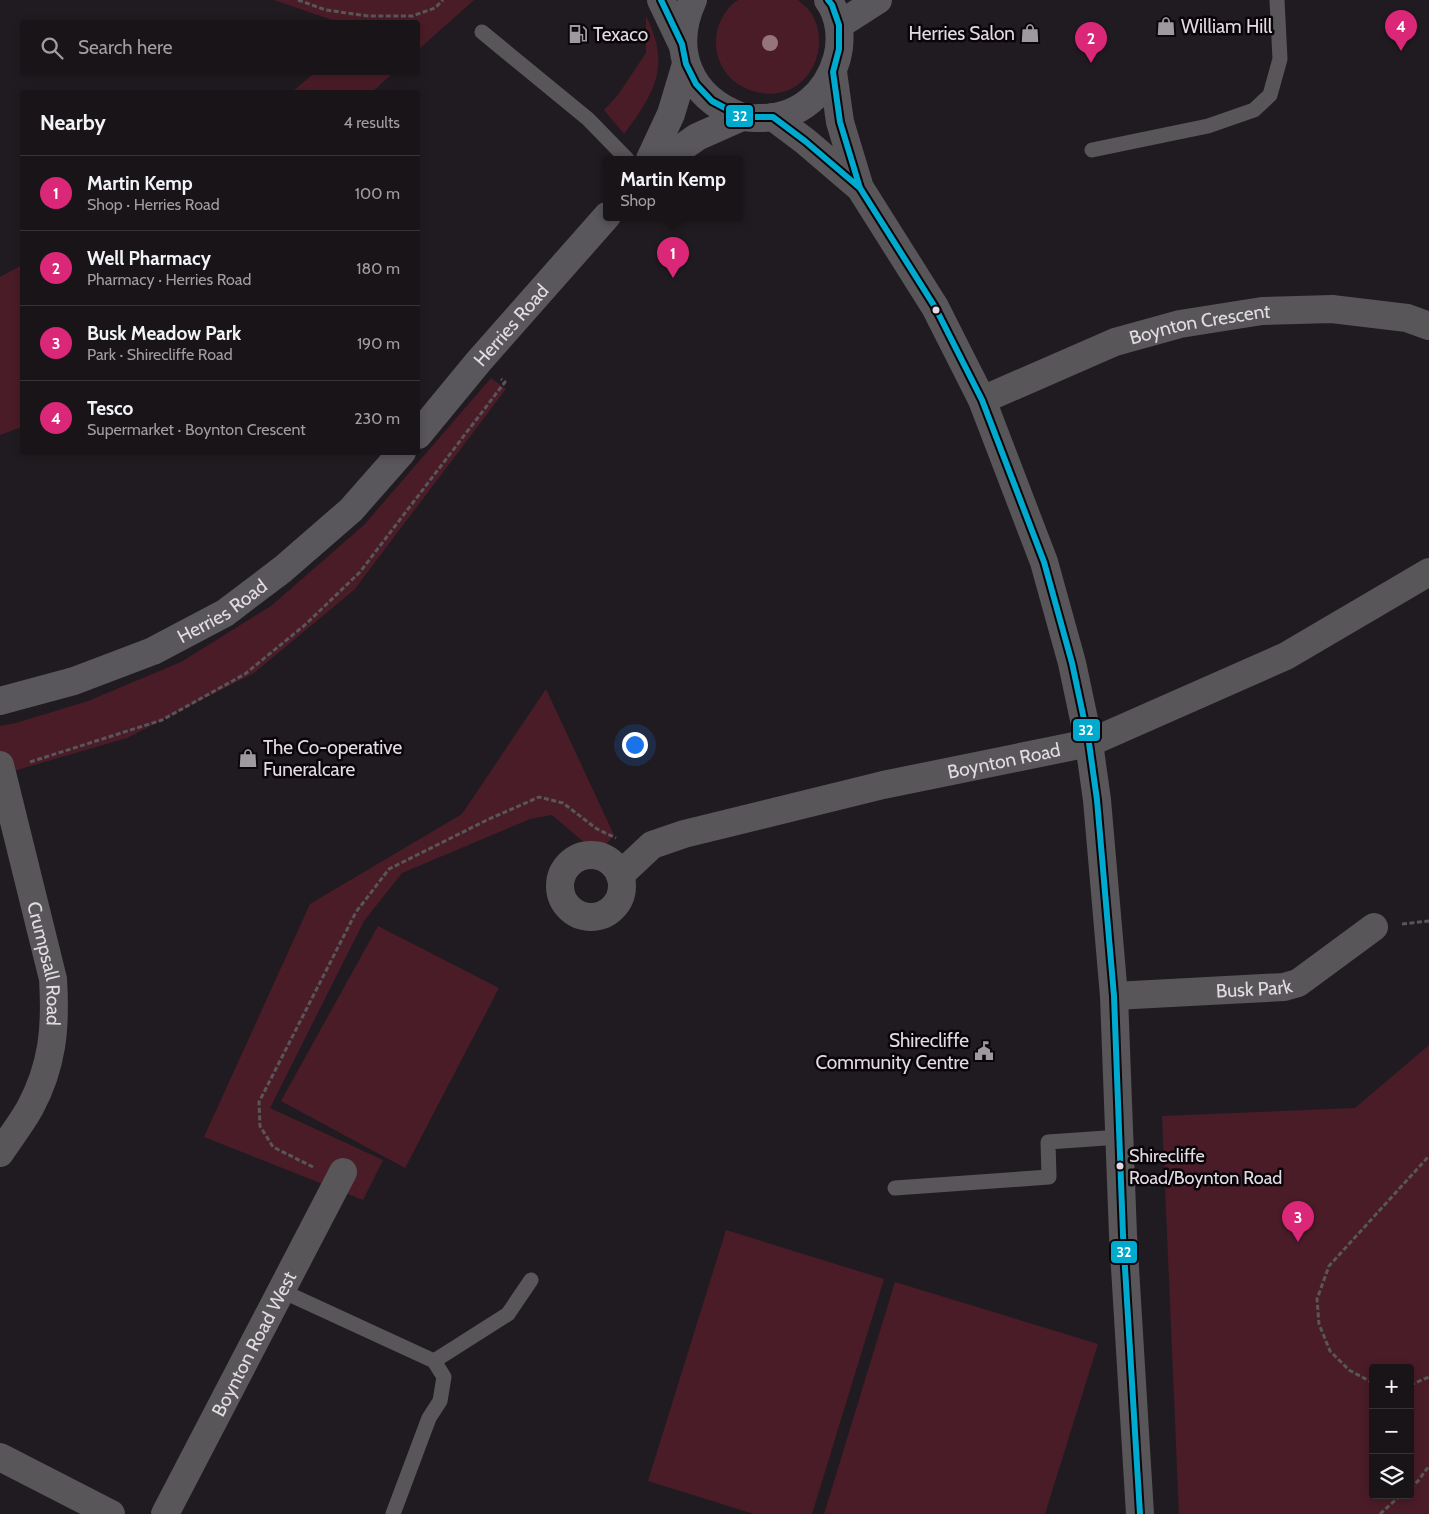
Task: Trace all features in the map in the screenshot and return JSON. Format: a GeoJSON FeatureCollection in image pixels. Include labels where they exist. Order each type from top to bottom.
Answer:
{"type":"FeatureCollection","features":[{"type":"Feature","properties":{"kind":"main road"},"geometry":{"type":"LineString","coordinates":[[651,156],[671,114],[684,54],[684,22],[693,0]]}},
{"type":"Feature","properties":{"kind":"main road"},"geometry":{"type":"LineString","coordinates":[[670,156],[697,137],[742,117],[772,117],[798,109],[818,94],[833,72],[839,49],[839,26],[832,5],[828,0]]}},
{"type":"Feature","properties":{"kind":"main road"},"geometry":{"type":"LineString","coordinates":[[839,26],[878,0]]}},
{"type":"Feature","properties":{"kind":"main road"},"geometry":{"type":"LineString","coordinates":[[684,54],[696,84],[712,101],[742,117]]}},
{"type":"Feature","properties":{"kind":"main road","name":"Herries Road"},"geometry":{"type":"LineString","coordinates":[[420,433],[479,361],[603,221]]}},
{"type":"Feature","properties":{"kind":"main road","name":"Herries Road"},"geometry":{"type":"LineString","coordinates":[[0,701],[74,681],[152,651],[225,613],[283,569],[351,510],[399,455]]}},
{"type":"Feature","properties":{"kind":"street"},"geometry":{"type":"LineString","coordinates":[[662,0],[684,54]]}},
{"type":"Feature","properties":{"kind":"street"},"geometry":{"type":"LineString","coordinates":[[833,72],[840,122],[860,188],[935,307],[982,400],[1044,562],[1072,663],[1089,742],[1097,800],[1114,996],[1123,1234],[1140,1514]]}},
{"type":"Feature","properties":{"kind":"street"},"geometry":{"type":"LineString","coordinates":[[772,117],[806,141],[860,188]]}},
{"type":"Feature","properties":{"kind":"street","name":"Boynton Crescent"},"geometry":{"type":"LineString","coordinates":[[982,400],[1115,342],[1180,324],[1262,311],[1332,309],[1407,318],[1429,326]]}},
{"type":"Feature","properties":{"kind":"street","name":"Boynton Road"},"geometry":{"type":"LineString","coordinates":[[620,875],[652,845],[684,834],[883,785],[1089,742],[1286,656],[1429,572]]}},
{"type":"Feature","properties":{"kind":"street","name":"Crumpsall Road"},"geometry":{"type":"LineString","coordinates":[[0,765],[53,979],[55,1009],[52,1046],[43,1078],[30,1109],[0,1153]]}},
{"type":"Feature","properties":{"kind":"street","name":"Busk Park"},"geometry":{"type":"LineString","coordinates":[[1114,996],[1284,987],[1298,983],[1374,927]]}},
{"type":"Feature","properties":{"kind":"street","name":"Boynton Road West"},"geometry":{"type":"LineString","coordinates":[[165,1514],[341,1177]]}},
{"type":"Feature","properties":{"kind":"street"},"geometry":{"type":"LineString","coordinates":[[0,1457],[111,1514]]}},
{"type":"Feature","properties":{"kind":"lane"},"geometry":{"type":"LineString","coordinates":[[1092,150],[1208,126],[1254,110],[1270,95],[1280,59],[1277,0]]}},
{"type":"Feature","properties":{"kind":"lane"},"geometry":{"type":"LineString","coordinates":[[482,32],[588,119],[623,156]]}},
{"type":"Feature","properties":{"kind":"lane"},"geometry":{"type":"LineString","coordinates":[[895,1188],[1049,1177],[1048,1142],[1120,1137]]}},
{"type":"Feature","properties":{"kind":"lane"},"geometry":{"type":"LineString","coordinates":[[434,1361],[508,1314],[531,1280]]}},
{"type":"Feature","properties":{"kind":"lane"},"geometry":{"type":"LineString","coordinates":[[282,1291],[434,1361],[444,1377],[440,1401],[429,1418],[392,1514]]}},
{"type":"Feature","properties":{"kind":"path"},"geometry":{"type":"LineString","coordinates":[[298,0],[326,10],[360,15],[412,16],[435,8],[443,0]]}},
{"type":"Feature","properties":{"kind":"path"},"geometry":{"type":"LineString","coordinates":[[341,1177],[273,1147],[260,1126],[259,1102],[356,912],[389,869],[487,820],[539,797],[563,803],[597,828],[625,843],[638,842],[648,849]]}},
{"type":"Feature","properties":{"kind":"path"},"geometry":{"type":"LineString","coordinates":[[1369,1380],[1348,1370],[1330,1351],[1318,1324],[1317,1299],[1329,1266],[1429,1156]]}},
{"type":"Feature","properties":{"kind":"path"},"geometry":{"type":"LineString","coordinates":[[1414,1383],[1429,1377]]}},
{"type":"Feature","properties":{"kind":"path"},"geometry":{"type":"LineString","coordinates":[[1414,1484],[1429,1466]]}},
{"type":"Feature","properties":{"kind":"path"},"geometry":{"type":"LineString","coordinates":[[1380,1514],[1397,1499]]}},
{"type":"Feature","properties":{"kind":"shaded area"},"geometry":{"type":"Polygon","coordinates":[[[274,0],[474,0],[420,48],[420,20],[332,20],[274,0]]]}},
{"type":"Feature","properties":{"kind":"shaded area"},"geometry":{"type":"Polygon","coordinates":[[[738,0],[798,0],[809,10],[815,19],[818,29],[818,51],[811,71],[796,86],[779,93],[760,93],[742,86],[727,74],[717,51],[717,30],[725,13],[738,0]]]}},
{"type":"Feature","properties":{"kind":"shaded area"},"geometry":{"type":"Polygon","coordinates":[[[646,16],[654,33],[657,49],[658,64],[656,78],[644,105],[624,134],[604,110],[618,95],[646,53],[646,16]]]}},
{"type":"Feature","properties":{"kind":"shaded area"},"geometry":{"type":"Polygon","coordinates":[[[312,75],[391,75],[374,90],[294,90],[312,75]]]}},
{"type":"Feature","properties":{"kind":"shaded area"},"geometry":{"type":"Polygon","coordinates":[[[20,266],[20,428],[0,435],[0,277],[20,266]]]}},
{"type":"Feature","properties":{"kind":"shaded area"},"geometry":{"type":"Polygon","coordinates":[[[491,378],[506,389],[354,590],[254,673],[127,738],[0,775],[0,726],[88,701],[181,662],[271,606],[364,525],[491,378]]]}},
{"type":"Feature","properties":{"kind":"shaded area"},"geometry":{"type":"Polygon","coordinates":[[[546,689],[614,835],[598,854],[552,815],[530,819],[402,873],[364,921],[270,1108],[383,1160],[363,1200],[204,1137],[310,904],[462,814],[546,689]]]}},
{"type":"Feature","properties":{"kind":"shaded area"},"geometry":{"type":"Polygon","coordinates":[[[378,926],[499,988],[405,1168],[281,1101],[378,926]]]}},
{"type":"Feature","properties":{"kind":"shaded area"},"geometry":{"type":"Polygon","coordinates":[[[1429,1045],[1429,1514],[1179,1514],[1162,1116],[1355,1108],[1429,1045]]]}},
{"type":"Feature","properties":{"kind":"shaded area"},"geometry":{"type":"Polygon","coordinates":[[[726,1230],[884,1279],[812,1514],[754,1514],[648,1481],[726,1230]]]}},
{"type":"Feature","properties":{"kind":"shaded area"},"geometry":{"type":"Polygon","coordinates":[[[895,1282],[1098,1344],[1045,1514],[824,1514],[895,1282]]]}},
{"type":"Feature","properties":{"kind":"transit line","name":"32"},"geometry":{"type":"LineString","coordinates":[[661,0],[682,44],[686,64],[696,84],[712,101],[742,117],[773,117],[805,141],[860,188]]}},
{"type":"Feature","properties":{"kind":"transit line","name":"32"},"geometry":{"type":"LineString","coordinates":[[828,0],[832,5],[839,25],[839,49],[833,72],[840,122],[860,188],[935,307],[982,400],[1044,562],[1072,663],[1089,743],[1097,800],[1114,996],[1123,1235],[1140,1514]]}},
{"type":"Feature","properties":{"kind":"place","name":"William Hill"},"geometry":{"type":"Point","coordinates":[1166,26]}},
{"type":"Feature","properties":{"kind":"place","name":"Herries Salon"},"geometry":{"type":"Point","coordinates":[1030,33]}},
{"type":"Feature","properties":{"kind":"place","name":"Texaco"},"geometry":{"type":"Point","coordinates":[578,34]}},
{"type":"Feature","properties":{"kind":"place","name":"Tesco"},"geometry":{"type":"Point","coordinates":[1401,51]}},
{"type":"Feature","properties":{"kind":"place","name":"Well Pharmacy"},"geometry":{"type":"Point","coordinates":[1091,63]}},
{"type":"Feature","properties":{"kind":"place","name":"Martin Kemp"},"geometry":{"type":"Point","coordinates":[673,278]}},
{"type":"Feature","properties":{"kind":"place","name":"The Co-operative Funeralcare"},"geometry":{"type":"Point","coordinates":[248,758]}},
{"type":"Feature","properties":{"kind":"place","name":"Shirecliffe Community Centre"},"geometry":{"type":"Point","coordinates":[984,1051]}},
{"type":"Feature","properties":{"kind":"place","name":"Shirecliffe Road/Boynton Road"},"geometry":{"type":"Point","coordinates":[1120,1166]}},
{"type":"Feature","properties":{"kind":"place","name":"Busk Meadow Park"},"geometry":{"type":"Point","coordinates":[1298,1242]}}]}
